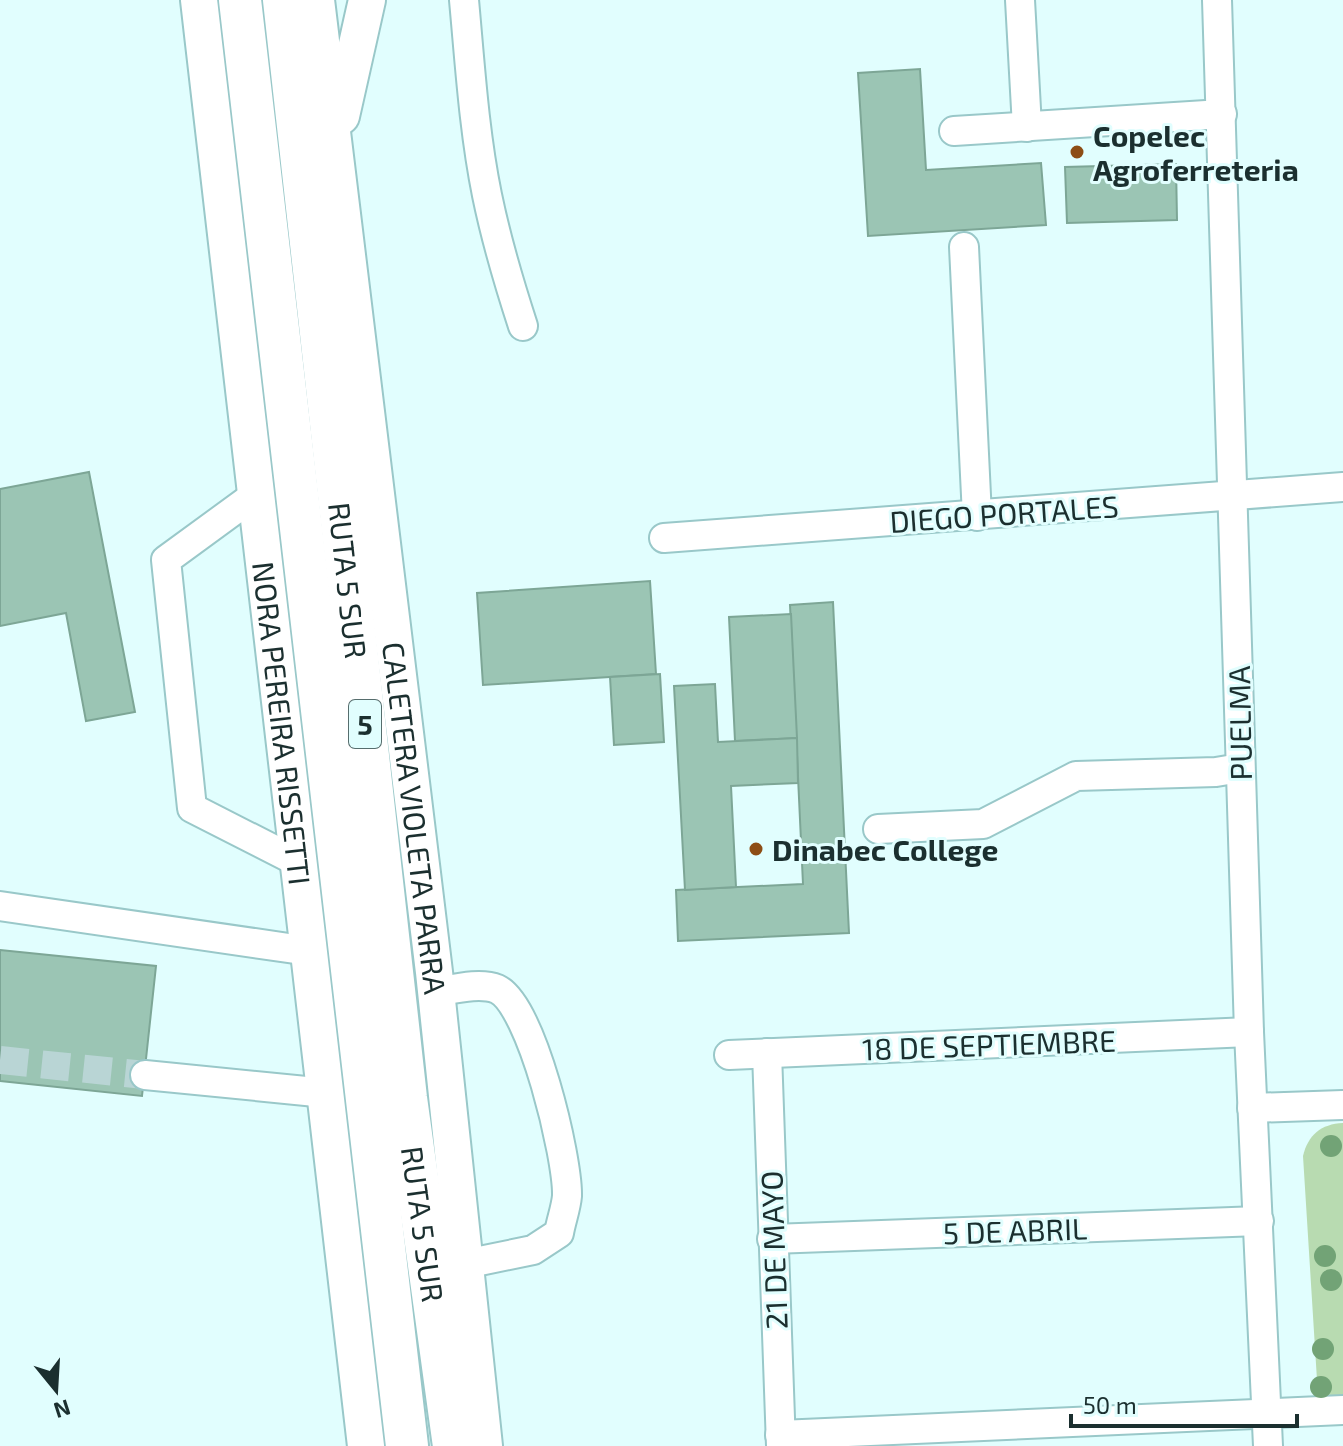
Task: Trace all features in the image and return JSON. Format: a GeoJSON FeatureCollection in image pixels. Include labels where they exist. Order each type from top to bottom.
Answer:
{"type":"FeatureCollection","features":[{"type":"Feature","properties":{"kind":"highway","name":"RUTA 5 SUR"},"geometry":{"type":"LineString","coordinates":[[240,0],[407,1446]]}},
{"type":"Feature","properties":{"kind":"highway","name":"RUTA 5 SUR"},"geometry":{"type":"LineString","coordinates":[[284,0],[406,1098],[454,1446]]}},
{"type":"Feature","properties":{"kind":"main road","name":"NORA PEREIRA RISSETTI"},"geometry":{"type":"LineString","coordinates":[[199,0],[366,1446]]}},
{"type":"Feature","properties":{"kind":"main road","name":"CALETERA VIOLETA PARRA"},"geometry":{"type":"LineString","coordinates":[[316,0],[436,992],[484,1446]]}},
{"type":"Feature","properties":{"kind":"main road"},"geometry":{"type":"LineString","coordinates":[[336,161],[344,96],[367,0]]}},
{"type":"Feature","properties":{"kind":"street"},"geometry":{"type":"LineString","coordinates":[[464,0],[476,126],[487,196],[523,326]]}},
{"type":"Feature","properties":{"kind":"street"},"geometry":{"type":"LineString","coordinates":[[1020,0],[1027,127]]}},
{"type":"Feature","properties":{"kind":"street","name":"PUELMA"},"geometry":{"type":"LineString","coordinates":[[1217,0],[1249,1032],[1268,1446]]}},
{"type":"Feature","properties":{"kind":"street"},"geometry":{"type":"LineString","coordinates":[[954,131],[1222,114]]}},
{"type":"Feature","properties":{"kind":"street"},"geometry":{"type":"LineString","coordinates":[[964,247],[977,516]]}},
{"type":"Feature","properties":{"kind":"street","name":"DIEGO PORTALES"},"geometry":{"type":"LineString","coordinates":[[664,538],[1343,487]]}},
{"type":"Feature","properties":{"kind":"street"},"geometry":{"type":"LineString","coordinates":[[255,495],[166,560],[192,808],[300,863]]}},
{"type":"Feature","properties":{"kind":"street"},"geometry":{"type":"LineString","coordinates":[[878,829],[983,824],[1076,776],[1216,772],[1240,768]]}},
{"type":"Feature","properties":{"kind":"street"},"geometry":{"type":"LineString","coordinates":[[0,906],[309,951]]}},
{"type":"Feature","properties":{"kind":"street"},"geometry":{"type":"LineString","coordinates":[[436,992],[471,987],[497,989],[514,1002],[534,1047],[555,1121],[567,1196],[559,1233],[533,1250],[465,1264]]}},
{"type":"Feature","properties":{"kind":"street","name":"18 DE SEPTIEMBRE"},"geometry":{"type":"LineString","coordinates":[[729,1055],[1249,1032]]}},
{"type":"Feature","properties":{"kind":"street","name":"21 DE MAYO"},"geometry":{"type":"LineString","coordinates":[[767,1053],[781,1440]]}},
{"type":"Feature","properties":{"kind":"street"},"geometry":{"type":"LineString","coordinates":[[145,1075],[326,1093]]}},
{"type":"Feature","properties":{"kind":"street"},"geometry":{"type":"LineString","coordinates":[[1252,1108],[1343,1105]]}},
{"type":"Feature","properties":{"kind":"street","name":"5 DE ABRIL"},"geometry":{"type":"LineString","coordinates":[[772,1239],[1259,1221]]}},
{"type":"Feature","properties":{"kind":"street"},"geometry":{"type":"LineString","coordinates":[[781,1440],[1267,1411],[1343,1410]]}},
{"type":"Feature","properties":{"kind":"green space"},"geometry":{"type":"Polygon","coordinates":[[[1343,1123],[1343,1395],[1318,1396],[1303,1156],[1308,1142],[1317,1132],[1343,1123]]]}},
{"type":"Feature","properties":{"kind":"building"},"geometry":{"type":"Polygon","coordinates":[[[920,69],[926,170],[1041,163],[1046,225],[868,236],[858,73],[920,69]]]}},
{"type":"Feature","properties":{"kind":"building"},"geometry":{"type":"Polygon","coordinates":[[[1176,164],[1177,220],[1067,223],[1065,167],[1176,164]]]}},
{"type":"Feature","properties":{"kind":"building"},"geometry":{"type":"Polygon","coordinates":[[[89,472],[135,712],[86,721],[66,613],[0,626],[0,489],[89,472]]]}},
{"type":"Feature","properties":{"kind":"building"},"geometry":{"type":"Polygon","coordinates":[[[650,581],[656,674],[483,685],[477,593],[650,581]]]}},
{"type":"Feature","properties":{"kind":"building"},"geometry":{"type":"Polygon","coordinates":[[[833,602],[849,933],[678,941],[676,890],[803,884],[790,605],[833,602]]]}},
{"type":"Feature","properties":{"kind":"building"},"geometry":{"type":"Polygon","coordinates":[[[791,614],[797,738],[735,741],[729,617],[791,614]]]}},
{"type":"Feature","properties":{"kind":"building"},"geometry":{"type":"Polygon","coordinates":[[[660,674],[664,742],[614,745],[610,677],[660,674]]]}},
{"type":"Feature","properties":{"kind":"building"},"geometry":{"type":"Polygon","coordinates":[[[715,684],[718,742],[797,738],[798,783],[731,786],[736,887],[685,890],[674,686],[715,684]]]}},
{"type":"Feature","properties":{"kind":"building"},"geometry":{"type":"Polygon","coordinates":[[[0,950],[156,966],[142,1096],[0,1081],[0,950]]]}},
{"type":"Feature","properties":{"kind":"tunnel"},"geometry":{"type":"LineString","coordinates":[[0,1060],[145,1075]]}},
{"type":"Feature","properties":{"kind":"place","name":"Copelec Agroferreteria"},"geometry":{"type":"Point","coordinates":[1077,152]}},
{"type":"Feature","properties":{"kind":"place","name":"Dinabec College"},"geometry":{"type":"Point","coordinates":[756,849]}}]}
